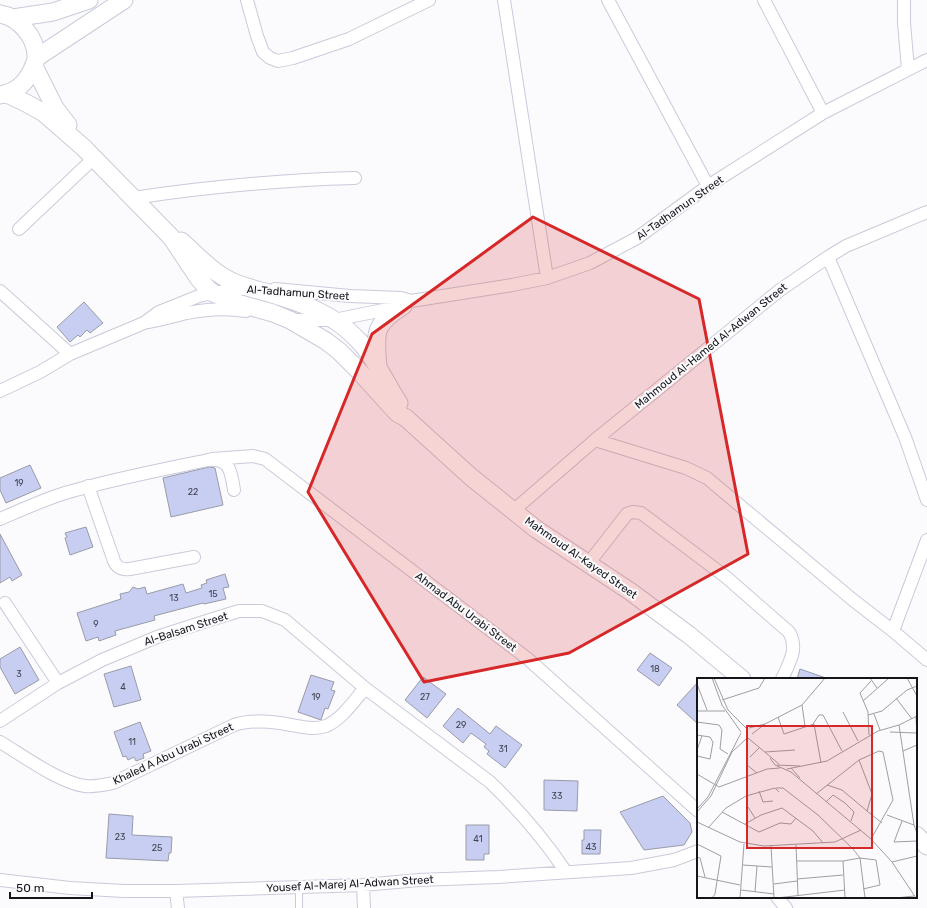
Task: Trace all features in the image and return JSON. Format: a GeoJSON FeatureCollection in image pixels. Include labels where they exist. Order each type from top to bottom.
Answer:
{"type":"FeatureCollection","features":[{"type":"Feature","properties":{"kind":"street"},"geometry":{"type":"LineString","coordinates":[[6,16],[54,12],[89,0]]}},
{"type":"Feature","properties":{"kind":"street"},"geometry":{"type":"LineString","coordinates":[[3,95],[18,89],[27,79],[35,62],[124,0]]}},
{"type":"Feature","properties":{"kind":"street"},"geometry":{"type":"LineString","coordinates":[[247,0],[263,52],[270,58],[278,61],[294,58],[349,39],[429,0]]}},
{"type":"Feature","properties":{"kind":"street"},"geometry":{"type":"LineString","coordinates":[[504,0],[547,278]]}},
{"type":"Feature","properties":{"kind":"street"},"geometry":{"type":"LineString","coordinates":[[608,0],[708,186]]}},
{"type":"Feature","properties":{"kind":"street"},"geometry":{"type":"LineString","coordinates":[[764,0],[823,113]]}},
{"type":"Feature","properties":{"kind":"street"},"geometry":{"type":"LineString","coordinates":[[904,0],[904,23],[908,69]]}},
{"type":"Feature","properties":{"kind":"street","name":"Mahmoud Al-Kayed Street"},"geometry":{"type":"LineString","coordinates":[[6,16],[25,28],[33,42],[35,62],[55,108],[89,153]]}},
{"type":"Feature","properties":{"kind":"street","name":"Al-Tadhamun Street"},"geometry":{"type":"LineString","coordinates":[[0,391],[40,372],[70,354],[144,323],[186,313],[210,309],[246,311],[290,320],[334,320],[407,303],[547,278],[590,263],[637,238],[708,186],[823,113],[927,60]]}},
{"type":"Feature","properties":{"kind":"street","name":"Mahmoud Al-Kayed Street"},"geometry":{"type":"LineString","coordinates":[[3,95],[30,105],[44,113],[89,153],[172,237],[199,279],[213,293],[237,303],[273,313],[290,320],[326,341],[339,351],[359,371],[397,413],[406,418],[472,477],[549,539],[631,592],[689,635],[741,678]]}},
{"type":"Feature","properties":{"kind":"street"},"geometry":{"type":"LineString","coordinates":[[19,229],[89,153]]}},
{"type":"Feature","properties":{"kind":"street"},"geometry":{"type":"LineString","coordinates":[[133,198],[235,185],[356,178]]}},
{"type":"Feature","properties":{"kind":"street","name":"Mahmoud Al-Hamed Al-Adwan Street"},"geometry":{"type":"LineString","coordinates":[[514,510],[595,440],[780,290],[828,257],[865,237],[927,212]]}},
{"type":"Feature","properties":{"kind":"street","name":"Mahmoud Al-Kayed Street"},"geometry":{"type":"LineString","coordinates":[[172,237],[181,242],[220,274],[248,288],[298,302],[334,320],[344,327],[362,344],[403,409],[406,418]]}},
{"type":"Feature","properties":{"kind":"street"},"geometry":{"type":"LineString","coordinates":[[828,257],[905,437],[927,500]]}},
{"type":"Feature","properties":{"kind":"street","name":"Al-Tadhamun Street"},"geometry":{"type":"LineString","coordinates":[[144,323],[159,312],[199,296],[248,288],[264,288],[350,296],[401,298],[407,303]]}},
{"type":"Feature","properties":{"kind":"street"},"geometry":{"type":"LineString","coordinates":[[0,291],[70,354]]}},
{"type":"Feature","properties":{"kind":"street"},"geometry":{"type":"LineString","coordinates":[[379,371],[376,341],[378,330],[381,323],[388,315],[407,303]]}},
{"type":"Feature","properties":{"kind":"street"},"geometry":{"type":"LineString","coordinates":[[595,440],[686,468],[707,478],[927,660]]}},
{"type":"Feature","properties":{"kind":"street","name":"Ahmad Abu Urabi Street"},"geometry":{"type":"LineString","coordinates":[[0,519],[63,494],[116,479],[212,459],[253,456],[265,459],[528,659],[697,810]]}},
{"type":"Feature","properties":{"kind":"street"},"geometry":{"type":"LineString","coordinates":[[212,459],[218,459],[226,464],[231,471],[234,490]]}},
{"type":"Feature","properties":{"kind":"street"},"geometry":{"type":"LineString","coordinates":[[88,486],[114,561],[118,567],[125,570],[194,557]]}},
{"type":"Feature","properties":{"kind":"street"},"geometry":{"type":"LineString","coordinates":[[588,564],[627,514],[633,512],[641,513],[726,577],[789,632],[793,639],[794,645],[782,678]]}},
{"type":"Feature","properties":{"kind":"street"},"geometry":{"type":"LineString","coordinates":[[893,631],[927,540]]}},
{"type":"Feature","properties":{"kind":"street"},"geometry":{"type":"LineString","coordinates":[[5,603],[58,683]]}},
{"type":"Feature","properties":{"kind":"street","name":"Al-Balsam Street"},"geometry":{"type":"LineString","coordinates":[[0,721],[58,683],[102,660],[157,637],[239,611],[262,611],[285,620],[365,688],[490,782],[540,836],[566,872]]}},
{"type":"Feature","properties":{"kind":"street","name":"Khaled A Abu Urabi Street"},"geometry":{"type":"LineString","coordinates":[[0,742],[61,778],[85,786],[98,786],[113,783],[234,725],[246,721],[260,721],[314,728],[325,726],[344,713],[365,688]]}},
{"type":"Feature","properties":{"kind":"street","name":"Yousef Al-Marej Al-Adwan Street"},"geometry":{"type":"LineString","coordinates":[[0,880],[70,888],[176,891],[363,885],[419,880],[610,870],[653,865],[683,857],[697,851]]}},
{"type":"Feature","properties":{"kind":"street"},"geometry":{"type":"LineString","coordinates":[[363,885],[364,908]]}},
{"type":"Feature","properties":{"kind":"street"},"geometry":{"type":"LineString","coordinates":[[176,891],[178,908]]}},
{"type":"Feature","properties":{"kind":"street"},"geometry":{"type":"LineString","coordinates":[[778,898],[786,908]]}},
{"type":"Feature","properties":{"kind":"lane"},"geometry":{"type":"LineString","coordinates":[[299,886],[299,908]]}},
{"type":"Feature","properties":{"kind":"highlighted area"},"geometry":{"type":"Polygon","coordinates":[[[533,217],[699,299],[748,554],[569,653],[424,682],[308,492],[372,334],[533,217]]]}},
{"type":"Feature","properties":{"kind":"building"},"geometry":{"type":"Polygon","coordinates":[[[84,302],[103,323],[90,333],[87,330],[80,337],[78,335],[70,342],[57,327],[84,302]]]}},
{"type":"Feature","properties":{"kind":"building"},"geometry":{"type":"Polygon","coordinates":[[[30,465],[41,488],[6,503],[0,490],[0,478],[30,465]]]}},
{"type":"Feature","properties":{"kind":"building"},"geometry":{"type":"Polygon","coordinates":[[[209,467],[215,468],[223,505],[171,517],[163,478],[209,467]]]}},
{"type":"Feature","properties":{"kind":"building"},"geometry":{"type":"Polygon","coordinates":[[[86,527],[93,547],[70,555],[65,533],[86,527]]]}},
{"type":"Feature","properties":{"kind":"building"},"geometry":{"type":"Polygon","coordinates":[[[0,534],[22,575],[12,581],[10,577],[0,583],[0,534]]]}},
{"type":"Feature","properties":{"kind":"building"},"geometry":{"type":"Polygon","coordinates":[[[225,574],[229,587],[223,588],[226,599],[203,603],[154,616],[155,620],[115,631],[116,635],[99,641],[98,637],[86,641],[77,613],[121,599],[120,594],[129,592],[133,587],[138,589],[145,587],[147,594],[183,584],[186,593],[202,588],[201,585],[207,583],[206,580],[225,574]]]}},
{"type":"Feature","properties":{"kind":"building"},"geometry":{"type":"Polygon","coordinates":[[[20,647],[39,680],[15,694],[0,667],[0,659],[20,647]]]}},
{"type":"Feature","properties":{"kind":"building"},"geometry":{"type":"Polygon","coordinates":[[[650,653],[672,668],[659,686],[637,670],[650,653]]]}},
{"type":"Feature","properties":{"kind":"building"},"geometry":{"type":"Polygon","coordinates":[[[131,666],[141,700],[114,707],[104,674],[131,666]]]}},
{"type":"Feature","properties":{"kind":"building"},"geometry":{"type":"Polygon","coordinates":[[[800,669],[826,678],[797,678],[800,669]]]}},
{"type":"Feature","properties":{"kind":"building"},"geometry":{"type":"Polygon","coordinates":[[[311,675],[334,682],[331,690],[335,691],[328,709],[325,708],[321,720],[298,712],[311,675]]]}},
{"type":"Feature","properties":{"kind":"building"},"geometry":{"type":"Polygon","coordinates":[[[423,677],[446,694],[427,718],[405,700],[423,677]]]}},
{"type":"Feature","properties":{"kind":"building"},"geometry":{"type":"Polygon","coordinates":[[[697,683],[697,723],[677,705],[697,683]]]}},
{"type":"Feature","properties":{"kind":"building"},"geometry":{"type":"Polygon","coordinates":[[[458,708],[490,734],[496,726],[522,745],[505,768],[487,754],[489,751],[484,747],[486,744],[471,733],[463,743],[443,726],[458,708]]]}},
{"type":"Feature","properties":{"kind":"building"},"geometry":{"type":"Polygon","coordinates":[[[140,722],[151,751],[143,754],[144,758],[136,761],[134,757],[128,760],[126,756],[123,757],[114,732],[140,722]]]}},
{"type":"Feature","properties":{"kind":"building"},"geometry":{"type":"Polygon","coordinates":[[[544,780],[578,781],[577,811],[544,810],[544,780]]]}},
{"type":"Feature","properties":{"kind":"building"},"geometry":{"type":"Polygon","coordinates":[[[663,796],[690,823],[692,832],[684,845],[644,850],[620,812],[663,796]]]}},
{"type":"Feature","properties":{"kind":"building"},"geometry":{"type":"Polygon","coordinates":[[[109,814],[133,816],[132,835],[172,837],[171,853],[169,853],[168,861],[106,858],[109,814]]]}},
{"type":"Feature","properties":{"kind":"building"},"geometry":{"type":"Polygon","coordinates":[[[466,825],[489,825],[489,854],[484,854],[484,860],[466,860],[466,825]]]}},
{"type":"Feature","properties":{"kind":"building"},"geometry":{"type":"Polygon","coordinates":[[[584,830],[601,830],[600,854],[582,854],[584,830]]]}}]}
